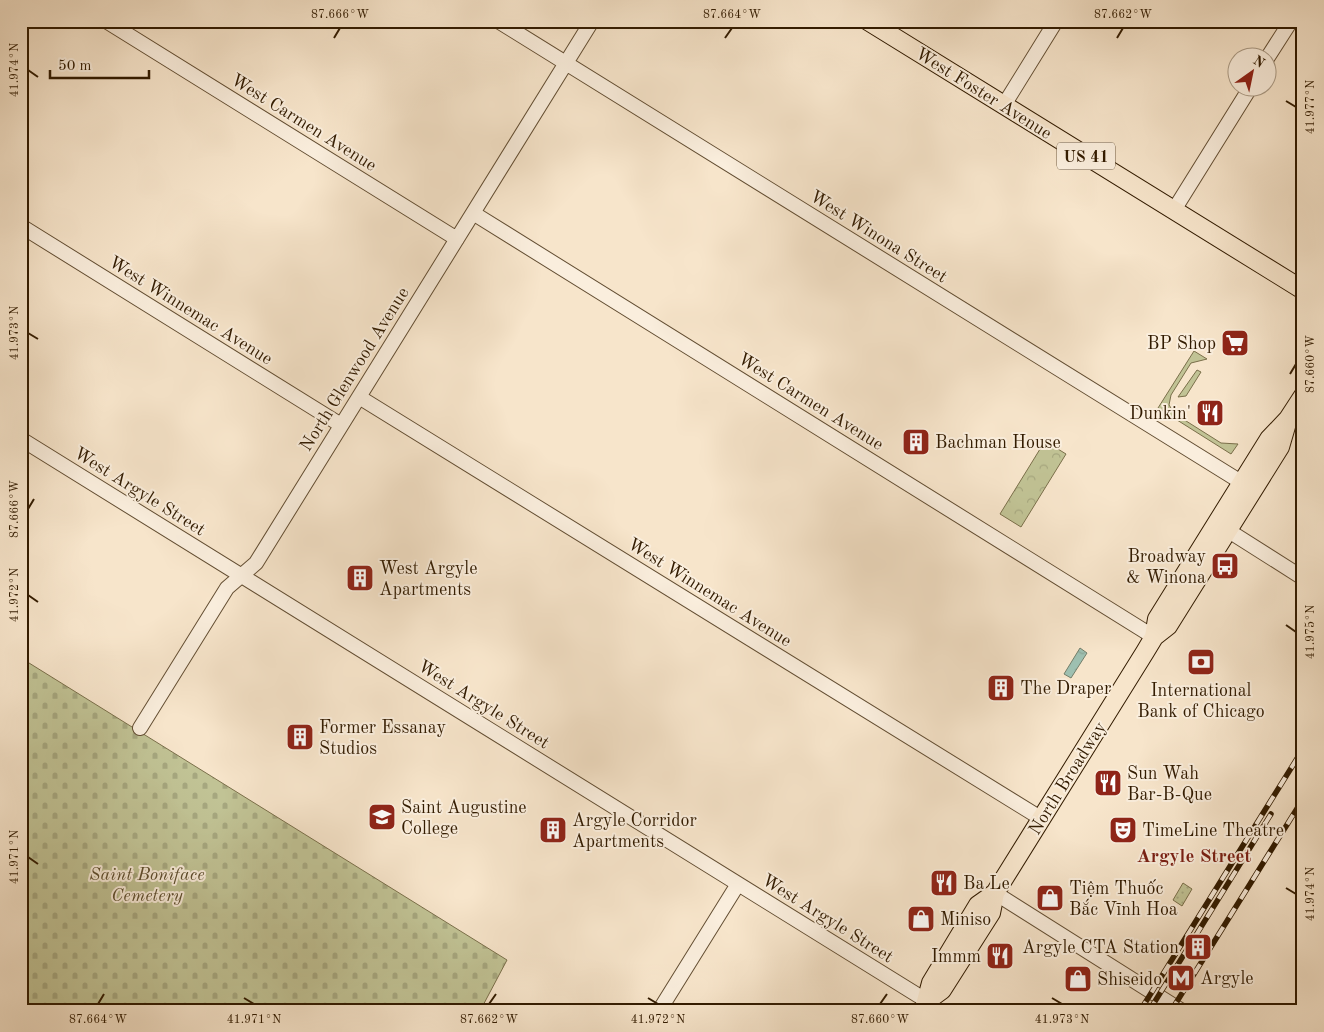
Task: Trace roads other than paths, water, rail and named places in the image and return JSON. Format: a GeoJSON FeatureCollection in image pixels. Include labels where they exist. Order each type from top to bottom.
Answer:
{"type":"FeatureCollection","features":[{"type":"Feature","properties":{"kind":"main road","name":"West Foster Avenue"},"geometry":{"type":"LineString","coordinates":[[868,21],[1303,290]]}},
{"type":"Feature","properties":{"kind":"main road","name":"North Broadway"},"geometry":{"type":"LineString","coordinates":[[1222,527],[1241,482],[1268,440],[1288,419],[1303,396]]}},
{"type":"Feature","properties":{"kind":"main road","name":"North Broadway"},"geometry":{"type":"LineString","coordinates":[[925,1006],[942,990],[990,913],[995,893],[1154,637],[1157,619],[1280,448],[1288,419]]}},
{"type":"Feature","properties":{"kind":"street","name":"West Carmen Avenue"},"geometry":{"type":"LineString","coordinates":[[106,21],[457,239]]}},
{"type":"Feature","properties":{"kind":"street","name":"West Winona Street"},"geometry":{"type":"LineString","coordinates":[[498,21],[1241,482]]}},
{"type":"Feature","properties":{"kind":"street","name":"North Glenwood Avenue"},"geometry":{"type":"LineString","coordinates":[[140,728],[227,588],[256,563],[592,21]]}},
{"type":"Feature","properties":{"kind":"street"},"geometry":{"type":"LineString","coordinates":[[1004,105],[1056,21]]}},
{"type":"Feature","properties":{"kind":"street"},"geometry":{"type":"LineString","coordinates":[[1274,48],[1291,21]]}},
{"type":"Feature","properties":{"kind":"street"},"geometry":{"type":"LineString","coordinates":[[1174,210],[1244,98]]}},
{"type":"Feature","properties":{"kind":"street","name":"West Carmen Avenue"},"geometry":{"type":"LineString","coordinates":[[473,213],[1154,637]]}},
{"type":"Feature","properties":{"kind":"street","name":"West Winnemac Avenue"},"geometry":{"type":"LineString","coordinates":[[21,226],[342,425]]}},
{"type":"Feature","properties":{"kind":"street","name":"West Winnemac Avenue"},"geometry":{"type":"LineString","coordinates":[[359,397],[1042,819]]}},
{"type":"Feature","properties":{"kind":"street","name":"West Argyle Street"},"geometry":{"type":"LineString","coordinates":[[21,439],[738,884],[925,1006]]}},
{"type":"Feature","properties":{"kind":"street"},"geometry":{"type":"LineString","coordinates":[[1222,527],[1303,578]]}},
{"type":"Feature","properties":{"kind":"street"},"geometry":{"type":"LineString","coordinates":[[658,1011],[738,884]]}},
{"type":"Feature","properties":{"kind":"street"},"geometry":{"type":"LineString","coordinates":[[995,893],[1182,1011]]}},
{"type":"Feature","properties":{"kind":"water"},"geometry":{"type":"Polygon","coordinates":[[[1080,648],[1087,653],[1071,678],[1064,674],[1080,648]]]}},
{"type":"Feature","properties":{"kind":"railway"},"geometry":{"type":"LineString","coordinates":[[1140,1011],[1303,749]]}},
{"type":"Feature","properties":{"kind":"railway"},"geometry":{"type":"LineString","coordinates":[[1171,1011],[1303,799]]}},
{"type":"Feature","properties":{"kind":"railway"},"geometry":{"type":"LineString","coordinates":[[1149,1011],[1271,814]]}},
{"type":"Feature","properties":{"kind":"place","name":"BP Shop"},"geometry":{"type":"Point","coordinates":[1235,343]}},
{"type":"Feature","properties":{"kind":"place","name":"Dunkin'"},"geometry":{"type":"Point","coordinates":[1210,413]}},
{"type":"Feature","properties":{"kind":"place","name":"Bachman House"},"geometry":{"type":"Point","coordinates":[916,442]}},
{"type":"Feature","properties":{"kind":"place","name":"Broadway & Winona"},"geometry":{"type":"Point","coordinates":[1225,566]}},
{"type":"Feature","properties":{"kind":"place","name":"West Argyle Apartments"},"geometry":{"type":"Point","coordinates":[360,578]}},
{"type":"Feature","properties":{"kind":"place","name":"International Bank of Chicago"},"geometry":{"type":"Point","coordinates":[1201,662]}},
{"type":"Feature","properties":{"kind":"place","name":"The Draper"},"geometry":{"type":"Point","coordinates":[1001,688]}},
{"type":"Feature","properties":{"kind":"place","name":"Former Essanay Studios"},"geometry":{"type":"Point","coordinates":[300,737]}},
{"type":"Feature","properties":{"kind":"place","name":"Sun Wah Bar-B-Que"},"geometry":{"type":"Point","coordinates":[1108,783]}},
{"type":"Feature","properties":{"kind":"place","name":"Saint Augustine College"},"geometry":{"type":"Point","coordinates":[382,817]}},
{"type":"Feature","properties":{"kind":"place","name":"Argyle Corridor Apartments"},"geometry":{"type":"Point","coordinates":[553,830]}},
{"type":"Feature","properties":{"kind":"place","name":"TimeLine Theatre"},"geometry":{"type":"Point","coordinates":[1123,830]}},
{"type":"Feature","properties":{"kind":"place","name":"Ba Le"},"geometry":{"type":"Point","coordinates":[944,883]}},
{"type":"Feature","properties":{"kind":"place","name":"Tiệm Thuốc Bắc Vĩnh Hoa"},"geometry":{"type":"Point","coordinates":[1050,898]}},
{"type":"Feature","properties":{"kind":"place","name":"Miniso"},"geometry":{"type":"Point","coordinates":[921,919]}},
{"type":"Feature","properties":{"kind":"place","name":"Argyle CTA Station"},"geometry":{"type":"Point","coordinates":[1198,947]}},
{"type":"Feature","properties":{"kind":"place","name":"Immm"},"geometry":{"type":"Point","coordinates":[1000,956]}},
{"type":"Feature","properties":{"kind":"place","name":"Argyle"},"geometry":{"type":"Point","coordinates":[1181,978]}},
{"type":"Feature","properties":{"kind":"place","name":"Shiseido"},"geometry":{"type":"Point","coordinates":[1078,979]}},
{"type":"Feature","properties":{"kind":"district","name":"Argyle Street"},"geometry":{"type":"Point","coordinates":[1194,855]}},
{"type":"Feature","properties":{"kind":"park label","name":"Saint Boniface Cemetery"},"geometry":{"type":"Point","coordinates":[147,884]}}]}
